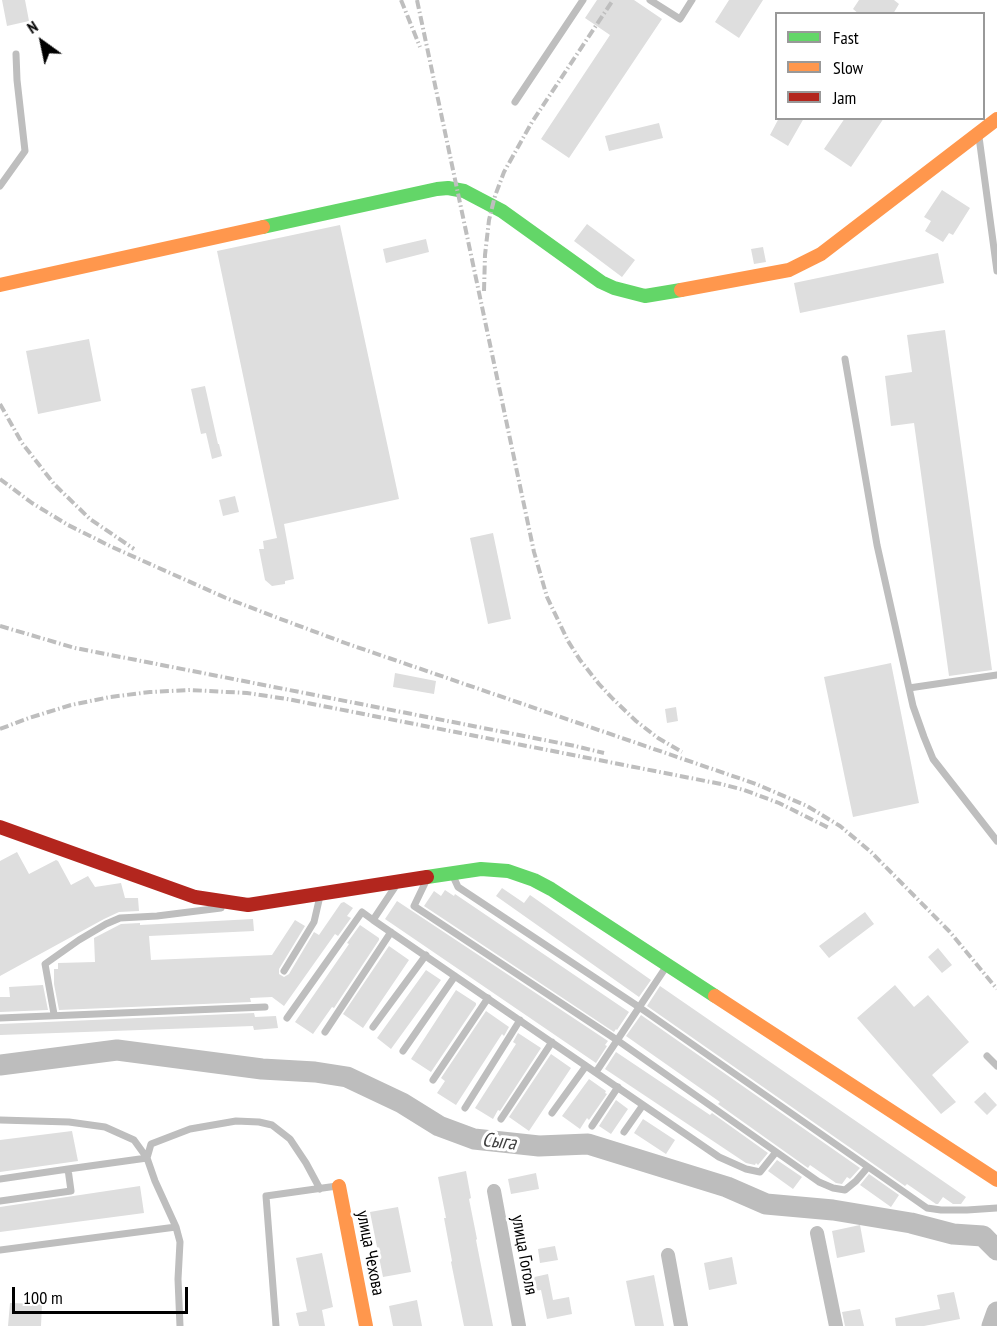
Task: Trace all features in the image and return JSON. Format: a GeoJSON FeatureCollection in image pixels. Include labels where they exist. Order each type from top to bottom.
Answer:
{"type":"FeatureCollection","features":[{"type":"Feature","properties":{"kind":"street"},"geometry":{"type":"LineString","coordinates":[[0,285],[448,188],[464,191],[502,211],[601,282],[645,296],[789,270],[820,254],[997,119]]}},
{"type":"Feature","properties":{"kind":"street"},"geometry":{"type":"LineString","coordinates":[[0,827],[195,897],[248,905],[481,869],[508,871],[534,880],[997,1180]]}},
{"type":"Feature","properties":{"kind":"street","name":"улица Чехова"},"geometry":{"type":"LineString","coordinates":[[339,1186],[366,1326]]}},
{"type":"Feature","properties":{"kind":"street","name":"улица Гоголя"},"geometry":{"type":"LineString","coordinates":[[494,1191],[519,1326]]}},
{"type":"Feature","properties":{"kind":"street"},"geometry":{"type":"LineString","coordinates":[[817,1233],[836,1326]]}},
{"type":"Feature","properties":{"kind":"street"},"geometry":{"type":"LineString","coordinates":[[668,1255],[681,1326]]}},
{"type":"Feature","properties":{"kind":"lane"},"geometry":{"type":"LineString","coordinates":[[515,102],[584,0]]}},
{"type":"Feature","properties":{"kind":"lane"},"geometry":{"type":"LineString","coordinates":[[650,0],[680,19],[692,0]]}},
{"type":"Feature","properties":{"kind":"lane"},"geometry":{"type":"LineString","coordinates":[[0,186],[25,151],[16,54]]}},
{"type":"Feature","properties":{"kind":"lane"},"geometry":{"type":"LineString","coordinates":[[979,133],[997,271]]}},
{"type":"Feature","properties":{"kind":"lane"},"geometry":{"type":"LineString","coordinates":[[845,358],[876,545],[914,706],[933,759],[997,841]]}},
{"type":"Feature","properties":{"kind":"lane"},"geometry":{"type":"LineString","coordinates":[[909,688],[997,675]]}},
{"type":"Feature","properties":{"kind":"lane"},"geometry":{"type":"LineString","coordinates":[[453,874],[458,887],[639,1007],[927,1208],[941,1210],[997,1208]]}},
{"type":"Feature","properties":{"kind":"lane"},"geometry":{"type":"LineString","coordinates":[[428,878],[414,906],[617,1040],[819,1182],[845,1190],[856,1182],[868,1167]]}},
{"type":"Feature","properties":{"kind":"lane"},"geometry":{"type":"LineString","coordinates":[[373,920],[398,882]]}},
{"type":"Feature","properties":{"kind":"lane"},"geometry":{"type":"LineString","coordinates":[[284,971],[314,922],[321,894]]}},
{"type":"Feature","properties":{"kind":"lane"},"geometry":{"type":"LineString","coordinates":[[54,1014],[45,964],[106,924],[120,918],[248,905]]}},
{"type":"Feature","properties":{"kind":"lane"},"geometry":{"type":"LineString","coordinates":[[287,1018],[362,912],[719,1157],[746,1169],[760,1172],[776,1152]]}},
{"type":"Feature","properties":{"kind":"lane"},"geometry":{"type":"LineString","coordinates":[[325,1032],[391,932]]}},
{"type":"Feature","properties":{"kind":"lane"},"geometry":{"type":"LineString","coordinates":[[374,1027],[426,956]]}},
{"type":"Feature","properties":{"kind":"lane"},"geometry":{"type":"LineString","coordinates":[[596,1072],[667,965]]}},
{"type":"Feature","properties":{"kind":"lane"},"geometry":{"type":"LineString","coordinates":[[403,1051],[455,976]]}},
{"type":"Feature","properties":{"kind":"lane"},"geometry":{"type":"LineString","coordinates":[[433,1080],[488,999]]}},
{"type":"Feature","properties":{"kind":"lane"},"geometry":{"type":"LineString","coordinates":[[0,1018],[265,1007]]}},
{"type":"Feature","properties":{"kind":"lane"},"geometry":{"type":"LineString","coordinates":[[465,1108],[520,1020]]}},
{"type":"Feature","properties":{"kind":"lane"},"geometry":{"type":"LineString","coordinates":[[501,1119],[552,1042]]}},
{"type":"Feature","properties":{"kind":"lane"},"geometry":{"type":"LineString","coordinates":[[987,1056],[997,1066]]}},
{"type":"Feature","properties":{"kind":"lane"},"geometry":{"type":"LineString","coordinates":[[552,1113],[586,1066]]}},
{"type":"Feature","properties":{"kind":"lane"},"geometry":{"type":"LineString","coordinates":[[592,1126],[618,1088]]}},
{"type":"Feature","properties":{"kind":"lane"},"geometry":{"type":"LineString","coordinates":[[624,1132],[643,1104]]}},
{"type":"Feature","properties":{"kind":"lane"},"geometry":{"type":"LineString","coordinates":[[0,1120],[69,1122],[105,1127],[134,1140],[147,1158],[180,1242],[178,1279],[180,1326]]}},
{"type":"Feature","properties":{"kind":"lane"},"geometry":{"type":"LineString","coordinates":[[147,1158],[151,1144],[190,1129],[236,1122],[259,1122],[272,1125],[290,1139],[320,1189]]}},
{"type":"Feature","properties":{"kind":"lane"},"geometry":{"type":"LineString","coordinates":[[0,1179],[147,1158]]}},
{"type":"Feature","properties":{"kind":"lane"},"geometry":{"type":"LineString","coordinates":[[0,1201],[71,1191],[68,1169]]}},
{"type":"Feature","properties":{"kind":"lane"},"geometry":{"type":"LineString","coordinates":[[276,1326],[266,1196],[339,1186]]}},
{"type":"Feature","properties":{"kind":"lane"},"geometry":{"type":"LineString","coordinates":[[0,1250],[176,1227]]}},
{"type":"Feature","properties":{"kind":"building"},"geometry":{"type":"Polygon","coordinates":[[[2,0],[25,0],[29,21],[7,26],[2,0]]]}},
{"type":"Feature","properties":{"kind":"building"},"geometry":{"type":"Polygon","coordinates":[[[597,0],[634,0],[662,19],[569,158],[541,139],[610,35],[585,18],[597,0]]]}},
{"type":"Feature","properties":{"kind":"building"},"geometry":{"type":"Polygon","coordinates":[[[729,0],[763,0],[739,38],[715,22],[729,0]]]}},
{"type":"Feature","properties":{"kind":"building"},"geometry":{"type":"Polygon","coordinates":[[[859,0],[894,0],[899,4],[894,12],[857,12],[853,9],[859,0]]]}},
{"type":"Feature","properties":{"kind":"building"},"geometry":{"type":"Polygon","coordinates":[[[778,120],[803,120],[788,146],[770,135],[778,120]]]}},
{"type":"Feature","properties":{"kind":"building"},"geometry":{"type":"Polygon","coordinates":[[[844,120],[883,120],[851,167],[824,149],[844,120]]]}},
{"type":"Feature","properties":{"kind":"building"},"geometry":{"type":"Polygon","coordinates":[[[659,123],[663,138],[609,151],[605,136],[659,123]]]}},
{"type":"Feature","properties":{"kind":"building"},"geometry":{"type":"Polygon","coordinates":[[[942,190],[970,208],[953,235],[949,233],[943,242],[925,231],[931,221],[924,217],[942,190]]]}},
{"type":"Feature","properties":{"kind":"building"},"geometry":{"type":"Polygon","coordinates":[[[587,224],[635,260],[622,277],[574,241],[587,224]]]}},
{"type":"Feature","properties":{"kind":"building"},"geometry":{"type":"Polygon","coordinates":[[[340,225],[399,499],[284,524],[294,579],[285,581],[285,584],[272,586],[265,580],[259,549],[264,549],[263,541],[277,538],[217,251],[340,225]]]}},
{"type":"Feature","properties":{"kind":"building"},"geometry":{"type":"Polygon","coordinates":[[[426,239],[429,252],[386,263],[383,249],[426,239]]]}},
{"type":"Feature","properties":{"kind":"building"},"geometry":{"type":"Polygon","coordinates":[[[763,247],[766,262],[754,264],[751,249],[763,247]]]}},
{"type":"Feature","properties":{"kind":"building"},"geometry":{"type":"Polygon","coordinates":[[[938,253],[944,283],[800,313],[794,283],[938,253]]]}},
{"type":"Feature","properties":{"kind":"building"},"geometry":{"type":"Polygon","coordinates":[[[945,330],[992,670],[949,676],[914,423],[891,426],[885,376],[912,372],[907,335],[945,330]]]}},
{"type":"Feature","properties":{"kind":"building"},"geometry":{"type":"Polygon","coordinates":[[[89,339],[101,401],[38,414],[26,351],[89,339]]]}},
{"type":"Feature","properties":{"kind":"building"},"geometry":{"type":"Polygon","coordinates":[[[205,386],[222,456],[212,459],[206,433],[201,434],[191,389],[205,386]]]}},
{"type":"Feature","properties":{"kind":"building"},"geometry":{"type":"Polygon","coordinates":[[[235,496],[239,512],[223,516],[219,500],[235,496]]]}},
{"type":"Feature","properties":{"kind":"building"},"geometry":{"type":"Polygon","coordinates":[[[493,533],[511,619],[488,624],[470,538],[493,533]]]}},
{"type":"Feature","properties":{"kind":"building"},"geometry":{"type":"Polygon","coordinates":[[[891,663],[919,803],[853,817],[824,677],[891,663]]]}},
{"type":"Feature","properties":{"kind":"building"},"geometry":{"type":"Polygon","coordinates":[[[395,673],[436,681],[434,694],[393,687],[395,673]]]}},
{"type":"Feature","properties":{"kind":"building"},"geometry":{"type":"Polygon","coordinates":[[[676,707],[678,721],[667,723],[665,709],[676,707]]]}},
{"type":"Feature","properties":{"kind":"building"},"geometry":{"type":"Polygon","coordinates":[[[17,852],[29,874],[56,860],[71,885],[88,876],[95,887],[121,883],[125,898],[138,898],[139,911],[119,912],[104,919],[0,976],[0,861],[17,852]]]}},
{"type":"Feature","properties":{"kind":"building"},"geometry":{"type":"Polygon","coordinates":[[[502,888],[524,903],[530,895],[651,980],[639,997],[496,896],[502,888]]]}},
{"type":"Feature","properties":{"kind":"building"},"geometry":{"type":"Polygon","coordinates":[[[445,890],[454,896],[455,894],[629,1012],[617,1030],[614,1032],[424,906],[434,891],[441,896],[445,890]]]}},
{"type":"Feature","properties":{"kind":"building"},"geometry":{"type":"Polygon","coordinates":[[[397,901],[608,1041],[596,1063],[385,919],[397,901]]]}},
{"type":"Feature","properties":{"kind":"building"},"geometry":{"type":"Polygon","coordinates":[[[344,902],[353,908],[347,916],[351,918],[338,936],[335,934],[284,1006],[272,997],[250,998],[251,1002],[59,1010],[54,984],[54,969],[58,969],[58,963],[95,962],[94,938],[121,924],[253,919],[254,931],[149,936],[151,960],[272,955],[295,920],[305,926],[279,969],[279,974],[284,977],[289,974],[314,932],[319,935],[344,902]]]}},
{"type":"Feature","properties":{"kind":"building"},"geometry":{"type":"Polygon","coordinates":[[[865,912],[874,924],[829,958],[819,946],[865,912]]]}},
{"type":"Feature","properties":{"kind":"building"},"geometry":{"type":"Polygon","coordinates":[[[360,925],[379,940],[334,1008],[332,1007],[313,1034],[295,1022],[360,925]]]}},
{"type":"Feature","properties":{"kind":"building"},"geometry":{"type":"Polygon","coordinates":[[[389,946],[409,960],[363,1028],[343,1014],[389,946]]]}},
{"type":"Feature","properties":{"kind":"building"},"geometry":{"type":"Polygon","coordinates":[[[938,948],[952,965],[942,973],[928,957],[938,948]]]}},
{"type":"Feature","properties":{"kind":"building"},"geometry":{"type":"Polygon","coordinates":[[[426,970],[441,980],[391,1049],[377,1038],[426,970]]]}},
{"type":"Feature","properties":{"kind":"building"},"geometry":{"type":"Polygon","coordinates":[[[43,985],[48,1010],[0,1012],[0,997],[10,997],[9,987],[43,985]]]}},
{"type":"Feature","properties":{"kind":"building"},"geometry":{"type":"Polygon","coordinates":[[[895,985],[914,1007],[928,995],[969,1042],[932,1075],[956,1102],[941,1114],[857,1018],[895,985]]]}},
{"type":"Feature","properties":{"kind":"building"},"geometry":{"type":"Polygon","coordinates":[[[660,986],[966,1197],[961,1204],[953,1204],[943,1197],[936,1204],[907,1184],[905,1186],[647,1006],[660,986]]]}},
{"type":"Feature","properties":{"kind":"building"},"geometry":{"type":"Polygon","coordinates":[[[456,990],[476,1005],[431,1072],[411,1059],[456,990]]]}},
{"type":"Feature","properties":{"kind":"building"},"geometry":{"type":"Polygon","coordinates":[[[486,1011],[509,1027],[504,1036],[502,1034],[456,1105],[437,1093],[445,1081],[441,1078],[486,1011]]]}},
{"type":"Feature","properties":{"kind":"building"},"geometry":{"type":"Polygon","coordinates":[[[254,1013],[255,1017],[276,1016],[278,1028],[254,1030],[253,1026],[0,1035],[0,1024],[254,1013]]]}},
{"type":"Feature","properties":{"kind":"building"},"geometry":{"type":"Polygon","coordinates":[[[641,1015],[860,1168],[850,1179],[847,1177],[842,1184],[836,1183],[810,1165],[808,1168],[626,1036],[641,1015]]]}},
{"type":"Feature","properties":{"kind":"building"},"geometry":{"type":"Polygon","coordinates":[[[518,1033],[541,1048],[493,1119],[475,1108],[516,1044],[513,1042],[518,1033]]]}},
{"type":"Feature","properties":{"kind":"building"},"geometry":{"type":"Polygon","coordinates":[[[616,1052],[710,1115],[712,1113],[768,1153],[758,1165],[746,1163],[605,1069],[616,1052]]]}},
{"type":"Feature","properties":{"kind":"building"},"geometry":{"type":"Polygon","coordinates":[[[551,1054],[571,1068],[529,1131],[509,1117],[551,1054]]]}},
{"type":"Feature","properties":{"kind":"building"},"geometry":{"type":"Polygon","coordinates":[[[589,1079],[607,1094],[580,1129],[562,1116],[589,1079]]]}},
{"type":"Feature","properties":{"kind":"building"},"geometry":{"type":"Polygon","coordinates":[[[985,1092],[997,1105],[987,1115],[974,1102],[985,1092]]]}},
{"type":"Feature","properties":{"kind":"building"},"geometry":{"type":"Polygon","coordinates":[[[616,1100],[628,1109],[611,1134],[599,1126],[616,1100]]]}},
{"type":"Feature","properties":{"kind":"building"},"geometry":{"type":"Polygon","coordinates":[[[643,1119],[675,1140],[666,1154],[634,1133],[643,1119]]]}},
{"type":"Feature","properties":{"kind":"building"},"geometry":{"type":"Polygon","coordinates":[[[72,1131],[78,1161],[0,1172],[0,1140],[72,1131]]]}},
{"type":"Feature","properties":{"kind":"building"},"geometry":{"type":"Polygon","coordinates":[[[777,1160],[802,1177],[793,1189],[768,1171],[777,1160]]]}},
{"type":"Feature","properties":{"kind":"building"},"geometry":{"type":"Polygon","coordinates":[[[466,1171],[476,1240],[493,1326],[464,1326],[451,1262],[438,1177],[466,1171]]]}},
{"type":"Feature","properties":{"kind":"building"},"geometry":{"type":"Polygon","coordinates":[[[536,1173],[539,1189],[511,1194],[508,1179],[536,1173]]]}},
{"type":"Feature","properties":{"kind":"building"},"geometry":{"type":"Polygon","coordinates":[[[869,1174],[899,1195],[891,1207],[860,1185],[869,1174]]]}},
{"type":"Feature","properties":{"kind":"building"},"geometry":{"type":"Polygon","coordinates":[[[140,1186],[144,1213],[0,1232],[0,1207],[140,1186]]]}},
{"type":"Feature","properties":{"kind":"building"},"geometry":{"type":"Polygon","coordinates":[[[398,1207],[411,1272],[383,1277],[370,1212],[398,1207]]]}},
{"type":"Feature","properties":{"kind":"building"},"geometry":{"type":"Polygon","coordinates":[[[860,1225],[865,1252],[837,1258],[832,1231],[860,1225]]]}},
{"type":"Feature","properties":{"kind":"building"},"geometry":{"type":"Polygon","coordinates":[[[555,1246],[558,1260],[540,1263],[538,1249],[555,1246]]]}},
{"type":"Feature","properties":{"kind":"building"},"geometry":{"type":"Polygon","coordinates":[[[322,1253],[333,1307],[322,1310],[325,1326],[299,1326],[296,1313],[307,1311],[296,1258],[322,1253]]]}},
{"type":"Feature","properties":{"kind":"building"},"geometry":{"type":"Polygon","coordinates":[[[732,1257],[737,1284],[709,1290],[704,1263],[732,1257]]]}},
{"type":"Feature","properties":{"kind":"building"},"geometry":{"type":"Polygon","coordinates":[[[548,1274],[553,1300],[569,1297],[572,1314],[547,1319],[541,1290],[533,1291],[530,1278],[548,1274]]]}},
{"type":"Feature","properties":{"kind":"building"},"geometry":{"type":"Polygon","coordinates":[[[654,1275],[664,1326],[635,1326],[626,1281],[654,1275]]]}},
{"type":"Feature","properties":{"kind":"building"},"geometry":{"type":"Polygon","coordinates":[[[954,1292],[960,1319],[924,1326],[896,1326],[895,1318],[940,1309],[937,1295],[954,1292]]]}},
{"type":"Feature","properties":{"kind":"building"},"geometry":{"type":"Polygon","coordinates":[[[417,1300],[422,1326],[393,1326],[389,1306],[417,1300]]]}},
{"type":"Feature","properties":{"kind":"building"},"geometry":{"type":"Polygon","coordinates":[[[10,1303],[42,1304],[41,1326],[8,1326],[10,1303]]]}},
{"type":"Feature","properties":{"kind":"building"},"geometry":{"type":"Polygon","coordinates":[[[860,1309],[864,1326],[845,1326],[842,1312],[860,1309]]]}},
{"type":"Feature","properties":{"kind":"waterway","name":"Сыга"},"geometry":{"type":"LineString","coordinates":[[0,1065],[117,1050],[262,1069],[315,1072],[347,1077],[402,1103],[439,1126],[474,1139],[539,1146],[588,1144],[727,1187],[766,1204],[833,1210],[911,1223],[953,1234],[983,1236],[997,1250]]}},
{"type":"Feature","properties":{"kind":"waterway","name":"Сыга"},"geometry":{"type":"LineString","coordinates":[[992,1326],[997,1312]]}},
{"type":"Feature","properties":{"kind":"railway"},"geometry":{"type":"LineString","coordinates":[[401,0],[420,47]]}},
{"type":"Feature","properties":{"kind":"railway"},"geometry":{"type":"LineString","coordinates":[[417,0],[534,552],[547,597],[568,641],[599,684],[636,721],[658,738],[682,752]]}},
{"type":"Feature","properties":{"kind":"railway"},"geometry":{"type":"LineString","coordinates":[[484,291],[489,220],[504,172],[532,122],[613,0]]}},
{"type":"Feature","properties":{"kind":"railway"},"geometry":{"type":"LineString","coordinates":[[0,404],[22,443],[54,484],[90,519],[134,549]]}},
{"type":"Feature","properties":{"kind":"railway"},"geometry":{"type":"LineString","coordinates":[[0,479],[32,503],[68,525],[226,598],[348,644],[756,784],[807,806],[840,826],[871,852],[949,931],[997,989]]}},
{"type":"Feature","properties":{"kind":"railway"},"geometry":{"type":"LineString","coordinates":[[0,626],[75,648],[604,753]]}},
{"type":"Feature","properties":{"kind":"railway"},"geometry":{"type":"LineString","coordinates":[[0,729],[71,705],[110,697],[190,690],[247,693],[721,784],[779,803],[829,828]]}},
{"type":"Feature","properties":{"kind":"traffic: fast"},"geometry":{"type":"LineString","coordinates":[[263,227],[448,188],[464,191],[502,211],[601,282],[614,288],[645,296],[681,290]]}},
{"type":"Feature","properties":{"kind":"traffic: fast"},"geometry":{"type":"LineString","coordinates":[[427,877],[481,869],[508,871],[534,880],[715,996]]}},
{"type":"Feature","properties":{"kind":"traffic: slow"},"geometry":{"type":"LineString","coordinates":[[681,290],[789,270],[821,254],[997,119]]}},
{"type":"Feature","properties":{"kind":"traffic: slow"},"geometry":{"type":"LineString","coordinates":[[0,285],[263,227]]}},
{"type":"Feature","properties":{"kind":"traffic: slow"},"geometry":{"type":"LineString","coordinates":[[715,996],[997,1180]]}},
{"type":"Feature","properties":{"kind":"traffic: slow"},"geometry":{"type":"LineString","coordinates":[[339,1186],[366,1326]]}},
{"type":"Feature","properties":{"kind":"traffic: jam"},"geometry":{"type":"LineString","coordinates":[[0,827],[195,897],[248,905],[427,877]]}}]}
